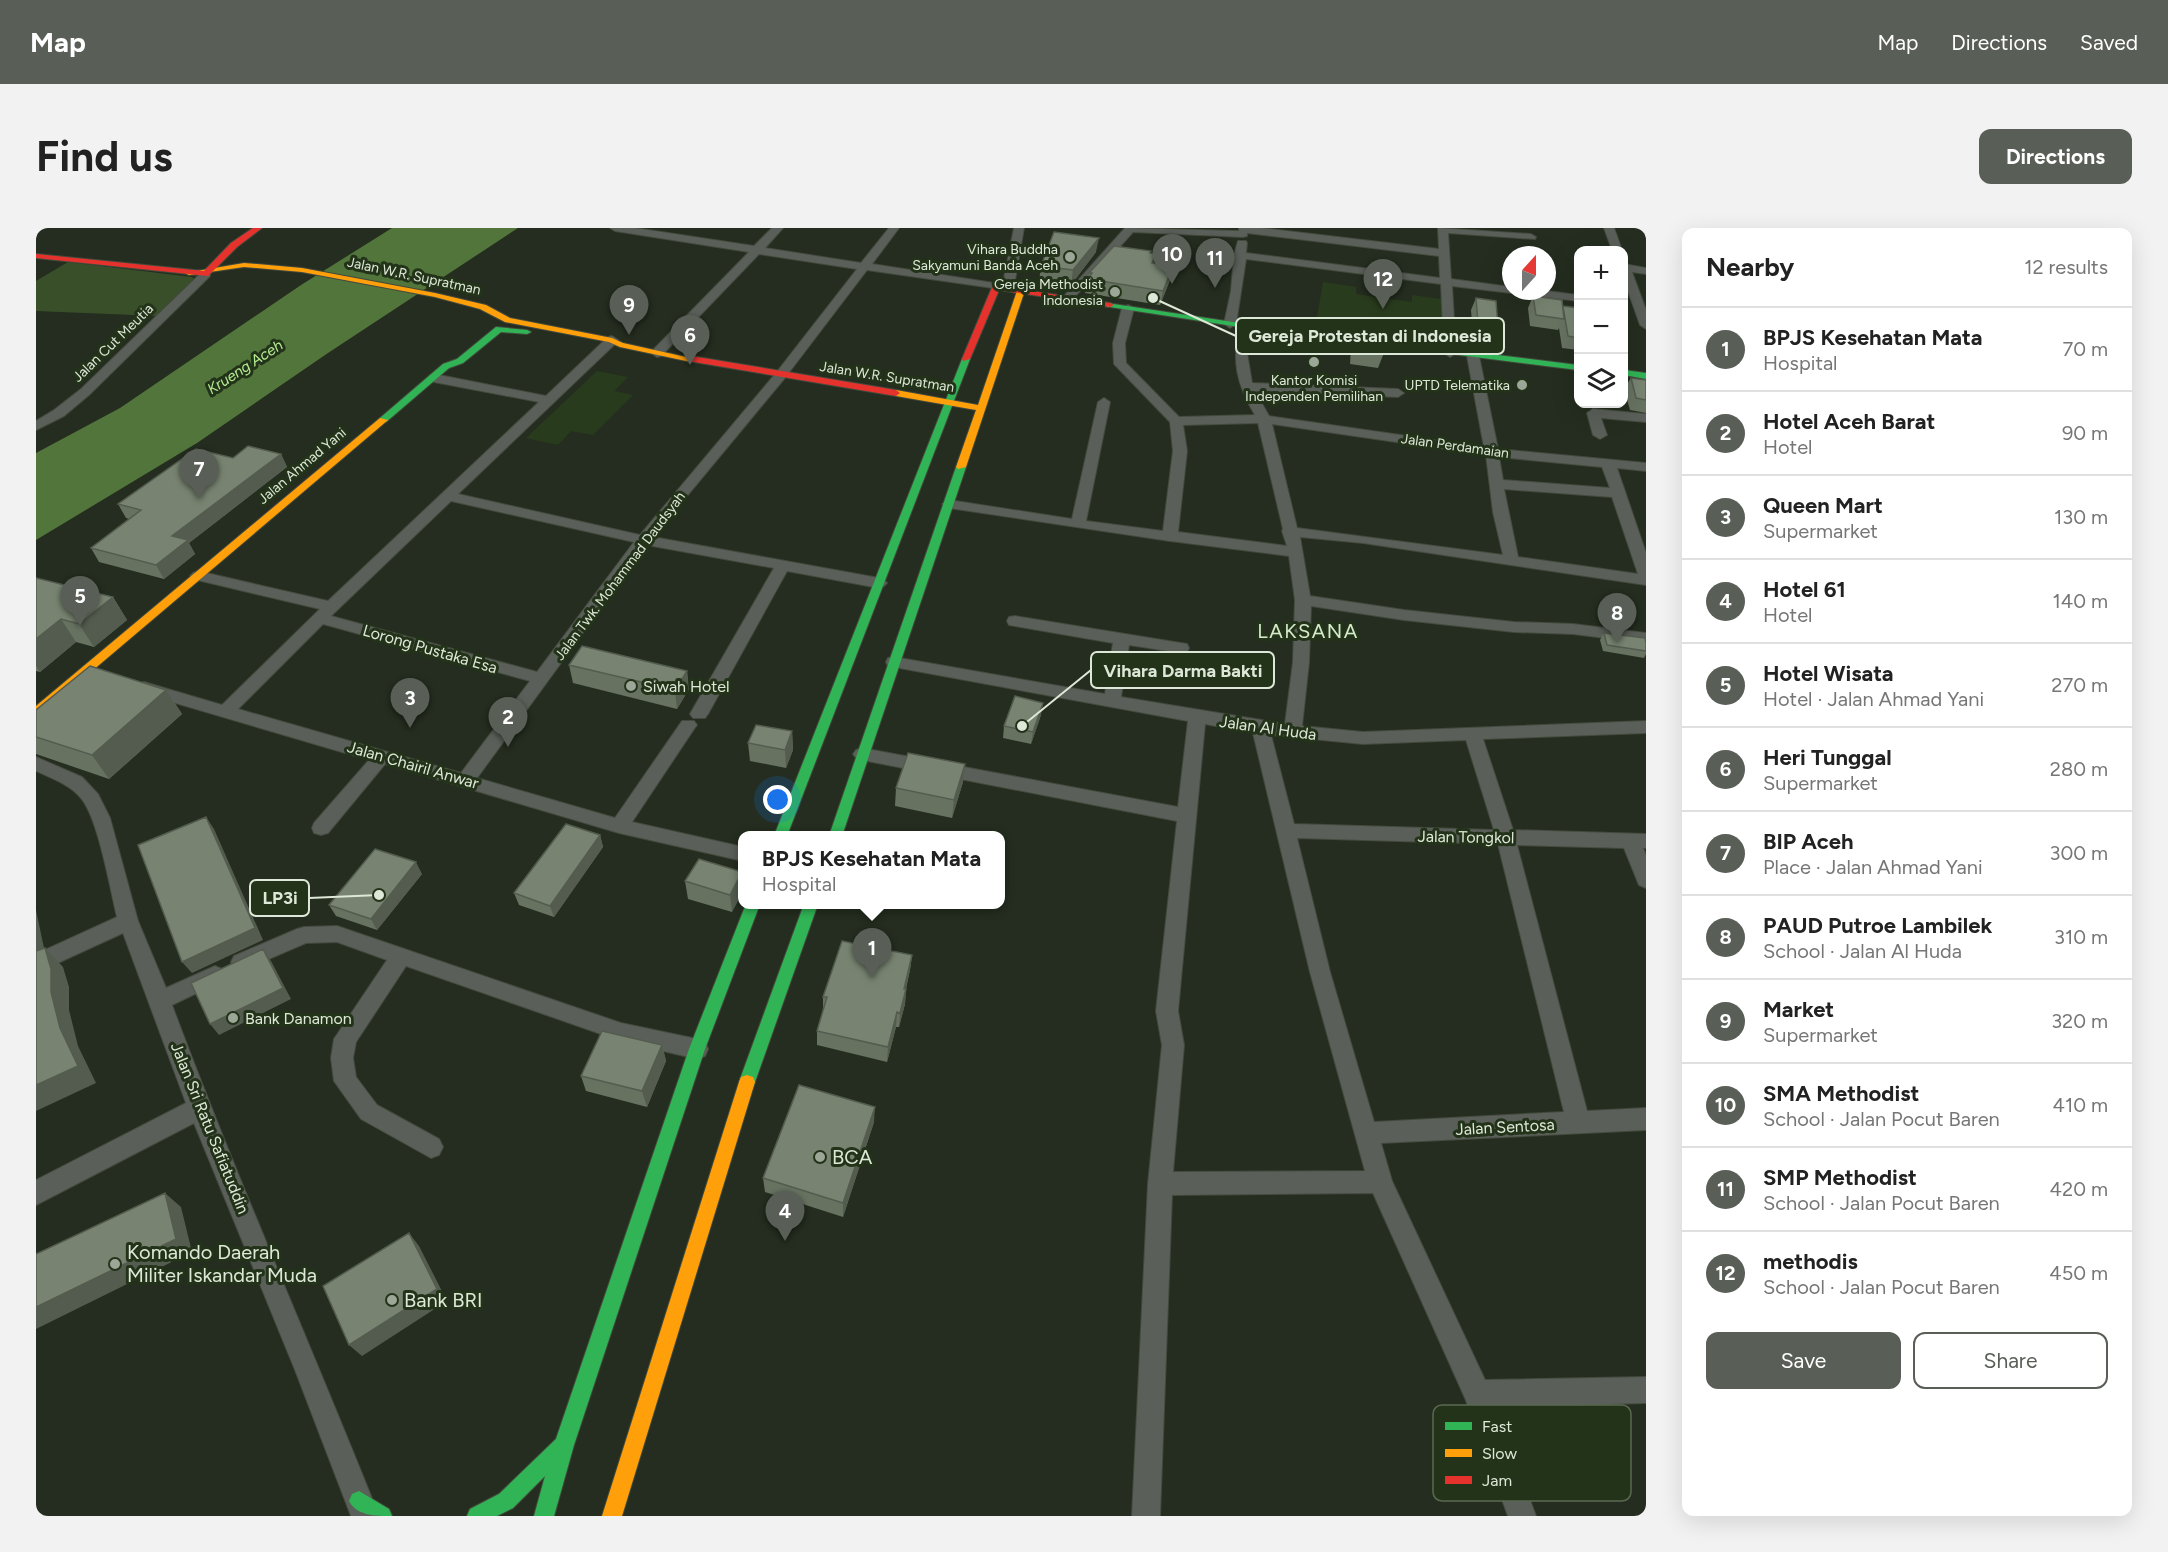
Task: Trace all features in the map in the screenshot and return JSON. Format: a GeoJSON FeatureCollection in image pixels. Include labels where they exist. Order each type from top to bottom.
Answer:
{"type":"FeatureCollection","features":[{"type":"Feature","properties":{"kind":"main road"},"geometry":{"type":"LineString","coordinates":[[208,272],[234,245],[258,228]]}},
{"type":"Feature","properties":{"kind":"main road","name":"Jalan W.R. Supratman"},"geometry":{"type":"LineString","coordinates":[[36,256],[189,273],[241,271],[297,273]]}},
{"type":"Feature","properties":{"kind":"main road","name":"Jalan W.R. Supratman"},"geometry":{"type":"LineString","coordinates":[[208,272],[244,266],[297,273],[483,307],[508,320],[657,353],[780,376],[982,408]]}},
{"type":"Feature","properties":{"kind":"main road"},"geometry":{"type":"LineString","coordinates":[[782,831],[879,583],[946,403],[1003,283],[1021,290],[1230,324],[1574,368]]}},
{"type":"Feature","properties":{"kind":"main road"},"geometry":{"type":"LineString","coordinates":[[837,831],[1021,290]]}},
{"type":"Feature","properties":{"kind":"main road"},"geometry":{"type":"LineString","coordinates":[[431,299],[466,311],[475,319]]}},
{"type":"Feature","properties":{"kind":"main road","name":"Jalan Ahmad Yani"},"geometry":{"type":"LineString","coordinates":[[36,712],[446,366],[460,361],[502,328],[612,344]]}},
{"type":"Feature","properties":{"kind":"main road"},"geometry":{"type":"LineString","coordinates":[[446,366],[446,358],[460,343]]}},
{"type":"Feature","properties":{"kind":"main road"},"geometry":{"type":"LineString","coordinates":[[1628,374],[1646,376]]}},
{"type":"Feature","properties":{"kind":"main road"},"geometry":{"type":"LineString","coordinates":[[544,1516],[564,1445],[697,1049],[751,909]]}},
{"type":"Feature","properties":{"kind":"main road"},"geometry":{"type":"LineString","coordinates":[[612,1516],[740,1106],[767,1023],[809,909]]}},
{"type":"Feature","properties":{"kind":"main road"},"geometry":{"type":"LineString","coordinates":[[477,1516],[506,1501],[564,1445]]}},
{"type":"Feature","properties":{"kind":"main road"},"geometry":{"type":"LineString","coordinates":[[362,1508],[382,1516]]}},
{"type":"Feature","properties":{"kind":"street"},"geometry":{"type":"LineString","coordinates":[[615,228],[863,267],[1003,283],[1019,228]]}},
{"type":"Feature","properties":{"kind":"street"},"geometry":{"type":"LineString","coordinates":[[657,353],[778,228]]}},
{"type":"Feature","properties":{"kind":"street","name":"Jalan Twk. Mohammad Daudsyah"},"geometry":{"type":"LineString","coordinates":[[466,780],[643,540],[780,376],[894,228]]}},
{"type":"Feature","properties":{"kind":"street"},"geometry":{"type":"LineString","coordinates":[[1068,298],[1130,228],[1243,230],[1444,253]]}},
{"type":"Feature","properties":{"kind":"street"},"geometry":{"type":"LineString","coordinates":[[1450,353],[1443,228],[1531,237]]}},
{"type":"Feature","properties":{"kind":"street"},"geometry":{"type":"LineString","coordinates":[[1609,228],[1616,246]]}},
{"type":"Feature","properties":{"kind":"street"},"geometry":{"type":"LineString","coordinates":[[1230,324],[1238,284],[1243,230]]}},
{"type":"Feature","properties":{"kind":"street"},"geometry":{"type":"LineString","coordinates":[[1239,255],[1502,289]]}},
{"type":"Feature","properties":{"kind":"street"},"geometry":{"type":"LineString","coordinates":[[1628,269],[1646,271]]}},
{"type":"Feature","properties":{"kind":"street","name":"Jalan Cut Meutia"},"geometry":{"type":"LineString","coordinates":[[36,426],[59,413],[85,392],[208,272]]}},
{"type":"Feature","properties":{"kind":"street"},"geometry":{"type":"LineString","coordinates":[[1628,278],[1646,325]]}},
{"type":"Feature","properties":{"kind":"street"},"geometry":{"type":"LineString","coordinates":[[1556,295],[1574,298]]}},
{"type":"Feature","properties":{"kind":"street"},"geometry":{"type":"LineString","coordinates":[[1628,303],[1638,304]]}},
{"type":"Feature","properties":{"kind":"street"},"geometry":{"type":"LineString","coordinates":[[1128,308],[1119,340],[1120,364],[1176,421],[1180,452],[1170,537]]}},
{"type":"Feature","properties":{"kind":"street"},"geometry":{"type":"LineString","coordinates":[[1246,326],[1241,342],[1239,363],[1264,419],[1289,531],[1296,552],[1303,600],[1301,662],[1293,731]]}},
{"type":"Feature","properties":{"kind":"street"},"geometry":{"type":"LineString","coordinates":[[227,710],[325,612],[447,496],[548,400],[612,344]]}},
{"type":"Feature","properties":{"kind":"street"},"geometry":{"type":"LineString","coordinates":[[1473,356],[1492,452],[1500,512],[1512,562]]}},
{"type":"Feature","properties":{"kind":"street"},"geometry":{"type":"LineString","coordinates":[[434,378],[548,400]]}},
{"type":"Feature","properties":{"kind":"street"},"geometry":{"type":"LineString","coordinates":[[1248,387],[1398,393]]}},
{"type":"Feature","properties":{"kind":"street"},"geometry":{"type":"LineString","coordinates":[[1078,524],[1104,402]]}},
{"type":"Feature","properties":{"kind":"street"},"geometry":{"type":"LineString","coordinates":[[1600,435],[1593,413],[1646,418]]}},
{"type":"Feature","properties":{"kind":"street","name":"Jalan Perdamaian"},"geometry":{"type":"LineString","coordinates":[[1176,421],[1264,419],[1492,452],[1646,467]]}},
{"type":"Feature","properties":{"kind":"street"},"geometry":{"type":"LineString","coordinates":[[1608,463],[1646,575]]}},
{"type":"Feature","properties":{"kind":"street"},"geometry":{"type":"LineString","coordinates":[[1497,484],[1617,493]]}},
{"type":"Feature","properties":{"kind":"street"},"geometry":{"type":"LineString","coordinates":[[447,496],[643,540],[879,583]]}},
{"type":"Feature","properties":{"kind":"street"},"geometry":{"type":"LineString","coordinates":[[949,504],[1170,537],[1296,552]]}},
{"type":"Feature","properties":{"kind":"street"},"geometry":{"type":"LineString","coordinates":[[1289,531],[1363,539],[1646,580]]}},
{"type":"Feature","properties":{"kind":"street"},"geometry":{"type":"LineString","coordinates":[[619,826],[694,720],[783,565]]}},
{"type":"Feature","properties":{"kind":"street","name":"Lorong Pustaka Esa"},"geometry":{"type":"LineString","coordinates":[[198,576],[325,612],[541,679]]}},
{"type":"Feature","properties":{"kind":"street"},"geometry":{"type":"LineString","coordinates":[[1303,600],[1404,615],[1514,627],[1573,629],[1646,638]]}},
{"type":"Feature","properties":{"kind":"street"},"geometry":{"type":"LineString","coordinates":[[1016,621],[1181,648]]}},
{"type":"Feature","properties":{"kind":"street"},"geometry":{"type":"LineString","coordinates":[[1112,702],[1122,639]]}},
{"type":"Feature","properties":{"kind":"street","name":"Jalan Al Huda"},"geometry":{"type":"LineString","coordinates":[[894,663],[1261,728],[1364,738],[1646,727]]}},
{"type":"Feature","properties":{"kind":"street"},"geometry":{"type":"LineString","coordinates":[[85,672],[106,678]]}},
{"type":"Feature","properties":{"kind":"street","name":"Jalan Chairil Anwar"},"geometry":{"type":"LineString","coordinates":[[128,684],[227,710],[619,826],[738,853]]}},
{"type":"Feature","properties":{"kind":"street"},"geometry":{"type":"LineString","coordinates":[[1146,1516],[1160,1184],[1173,1045],[1167,1011],[1197,717]]}},
{"type":"Feature","properties":{"kind":"street"},"geometry":{"type":"LineString","coordinates":[[1261,728],[1320,972],[1380,1182],[1481,1405]]}},
{"type":"Feature","properties":{"kind":"street"},"geometry":{"type":"LineString","coordinates":[[1473,735],[1506,837],[1578,1123]]}},
{"type":"Feature","properties":{"kind":"street"},"geometry":{"type":"LineString","coordinates":[[862,754],[1187,816]]}},
{"type":"Feature","properties":{"kind":"street"},"geometry":{"type":"LineString","coordinates":[[321,828],[382,756]]}},
{"type":"Feature","properties":{"kind":"street","name":"Jalan Sri Ratu Safiatuddin"},"geometry":{"type":"LineString","coordinates":[[36,763],[76,782],[89,794],[101,818],[128,921],[199,1108],[304,1359],[362,1508]]}},
{"type":"Feature","properties":{"kind":"street","name":"Jalan Tongkol"},"geometry":{"type":"LineString","coordinates":[[1286,831],[1639,841]]}},
{"type":"Feature","properties":{"kind":"street"},"geometry":{"type":"LineString","coordinates":[[1639,841],[1646,880]]}},
{"type":"Feature","properties":{"kind":"street"},"geometry":{"type":"LineString","coordinates":[[36,964],[128,921]]}},
{"type":"Feature","properties":{"kind":"street"},"geometry":{"type":"LineString","coordinates":[[160,1001],[290,939],[304,935],[337,934],[621,1032],[697,1049]]}},
{"type":"Feature","properties":{"kind":"street"},"geometry":{"type":"LineString","coordinates":[[402,955],[345,1039],[342,1058],[345,1081],[369,1112],[431,1147]]}},
{"type":"Feature","properties":{"kind":"street"},"geometry":{"type":"LineString","coordinates":[[36,1193],[199,1108]]}},
{"type":"Feature","properties":{"kind":"street","name":"Jalan Sentosa"},"geometry":{"type":"LineString","coordinates":[[1365,1133],[1646,1119]]}},
{"type":"Feature","properties":{"kind":"street"},"geometry":{"type":"LineString","coordinates":[[1160,1184],[1380,1182]]}},
{"type":"Feature","properties":{"kind":"street"},"geometry":{"type":"LineString","coordinates":[[1477,1394],[1646,1390]]}},
{"type":"Feature","properties":{"kind":"street"},"geometry":{"type":"LineString","coordinates":[[1516,1501],[1522,1516]]}},
{"type":"Feature","properties":{"kind":"shaded area"},"geometry":{"type":"Polygon","coordinates":[[[68,262],[192,277],[196,281],[158,316],[36,311],[36,281],[68,262]]]}},
{"type":"Feature","properties":{"kind":"shaded area"},"geometry":{"type":"Polygon","coordinates":[[[1323,282],[1356,287],[1356,294],[1412,302],[1412,295],[1448,300],[1448,334],[1317,317],[1323,282]]]}},
{"type":"Feature","properties":{"kind":"shaded area"},"geometry":{"type":"Polygon","coordinates":[[[597,371],[628,377],[614,391],[633,395],[593,435],[571,431],[558,445],[526,438],[597,371]]]}},
{"type":"Feature","properties":{"kind":"water","name":"Krueng Aceh"},"geometry":{"type":"Polygon","coordinates":[[[392,228],[518,228],[328,353],[197,443],[36,540],[36,453],[120,408],[301,285],[392,228]]]}},
{"type":"Feature","properties":{"kind":"building"},"geometry":{"type":"Polygon","coordinates":[[[1054,232],[1099,238],[1073,270],[1041,266],[1054,232]]]}},
{"type":"Feature","properties":{"kind":"building"},"geometry":{"type":"Polygon","coordinates":[[[1114,246],[1151,251],[1150,253],[1156,254],[1152,263],[1173,266],[1163,291],[1088,279],[1092,273],[1089,273],[1114,246]]]}},
{"type":"Feature","properties":{"kind":"building"},"geometry":{"type":"Polygon","coordinates":[[[1476,298],[1496,301],[1498,327],[1478,324],[1476,298]]]}},
{"type":"Feature","properties":{"kind":"building"},"geometry":{"type":"Polygon","coordinates":[[[1534,300],[1562,300],[1564,319],[1536,315],[1534,300]]]}},
{"type":"Feature","properties":{"kind":"building"},"geometry":{"type":"Polygon","coordinates":[[[1563,306],[1574,307],[1574,337],[1568,336],[1563,306]]]}},
{"type":"Feature","properties":{"kind":"building"},"geometry":{"type":"Polygon","coordinates":[[[1359,324],[1387,327],[1387,345],[1359,341],[1359,324]]]}},
{"type":"Feature","properties":{"kind":"building"},"geometry":{"type":"Polygon","coordinates":[[[1631,378],[1646,380],[1646,400],[1636,398],[1631,378]]]}},
{"type":"Feature","properties":{"kind":"building"},"geometry":{"type":"Polygon","coordinates":[[[248,446],[281,454],[172,536],[188,540],[156,565],[91,548],[141,510],[118,504],[196,449],[233,458],[248,446]]]}},
{"type":"Feature","properties":{"kind":"building"},"geometry":{"type":"Polygon","coordinates":[[[36,578],[113,597],[79,624],[61,619],[36,639],[36,578]]]}},
{"type":"Feature","properties":{"kind":"building"},"geometry":{"type":"Polygon","coordinates":[[[1604,633],[1645,638],[1646,651],[1607,645],[1604,633]]]}},
{"type":"Feature","properties":{"kind":"building"},"geometry":{"type":"Polygon","coordinates":[[[582,646],[687,671],[675,690],[569,665],[582,646]]]}},
{"type":"Feature","properties":{"kind":"building"},"geometry":{"type":"Polygon","coordinates":[[[90,666],[166,690],[92,755],[36,737],[36,710],[90,666]]]}},
{"type":"Feature","properties":{"kind":"building"},"geometry":{"type":"Polygon","coordinates":[[[1015,696],[1043,703],[1033,732],[1004,726],[1015,696]]]}},
{"type":"Feature","properties":{"kind":"building"},"geometry":{"type":"Polygon","coordinates":[[[756,725],[792,731],[785,750],[748,743],[756,725]]]}},
{"type":"Feature","properties":{"kind":"building"},"geometry":{"type":"Polygon","coordinates":[[[908,753],[965,764],[954,800],[896,788],[908,753]]]}},
{"type":"Feature","properties":{"kind":"building"},"geometry":{"type":"Polygon","coordinates":[[[206,817],[255,928],[182,962],[138,845],[206,817]]]}},
{"type":"Feature","properties":{"kind":"building"},"geometry":{"type":"Polygon","coordinates":[[[566,824],[600,835],[550,906],[514,893],[566,824]]]}},
{"type":"Feature","properties":{"kind":"building"},"geometry":{"type":"Polygon","coordinates":[[[375,849],[416,862],[371,919],[329,905],[375,849]]]}},
{"type":"Feature","properties":{"kind":"building"},"geometry":{"type":"Polygon","coordinates":[[[699,859],[738,871],[738,880],[730,895],[685,881],[699,859]]]}},
{"type":"Feature","properties":{"kind":"building"},"geometry":{"type":"Polygon","coordinates":[[[842,941],[912,955],[900,1013],[897,1012],[888,1047],[817,1031],[827,997],[823,997],[842,941]]]}},
{"type":"Feature","properties":{"kind":"building"},"geometry":{"type":"Polygon","coordinates":[[[45,948],[51,969],[51,992],[60,1028],[78,1066],[36,1085],[36,951],[45,948]]]}},
{"type":"Feature","properties":{"kind":"building"},"geometry":{"type":"Polygon","coordinates":[[[263,949],[283,988],[210,1024],[191,983],[263,949]]]}},
{"type":"Feature","properties":{"kind":"building"},"geometry":{"type":"Polygon","coordinates":[[[602,1031],[662,1045],[642,1091],[581,1076],[602,1031]]]}},
{"type":"Feature","properties":{"kind":"building","name":"BCA"},"geometry":{"type":"Polygon","coordinates":[[[799,1085],[875,1107],[843,1203],[763,1178],[799,1085]]]}},
{"type":"Feature","properties":{"kind":"building"},"geometry":{"type":"Polygon","coordinates":[[[165,1193],[176,1239],[36,1307],[36,1254],[165,1193]]]}},
{"type":"Feature","properties":{"kind":"building","name":"Bank BRI"},"geometry":{"type":"Polygon","coordinates":[[[409,1233],[437,1289],[349,1345],[323,1286],[409,1233]]]}},
{"type":"Feature","properties":{"kind":"traffic: fast"},"geometry":{"type":"LineString","coordinates":[[1110,305],[1246,326],[1574,367]]}},
{"type":"Feature","properties":{"kind":"traffic: fast"},"geometry":{"type":"LineString","coordinates":[[383,420],[446,366],[460,361],[499,329],[527,332]]}},
{"type":"Feature","properties":{"kind":"traffic: fast"},"geometry":{"type":"LineString","coordinates":[[782,831],[966,359]]}},
{"type":"Feature","properties":{"kind":"traffic: fast"},"geometry":{"type":"LineString","coordinates":[[1628,374],[1646,376]]}},
{"type":"Feature","properties":{"kind":"traffic: fast"},"geometry":{"type":"LineString","coordinates":[[837,831],[961,467]]}},
{"type":"Feature","properties":{"kind":"traffic: fast"},"geometry":{"type":"LineString","coordinates":[[544,1516],[564,1445],[697,1049],[751,909]]}},
{"type":"Feature","properties":{"kind":"traffic: fast"},"geometry":{"type":"LineString","coordinates":[[747,1082],[809,909]]}},
{"type":"Feature","properties":{"kind":"traffic: fast"},"geometry":{"type":"LineString","coordinates":[[477,1516],[506,1501],[564,1445]]}},
{"type":"Feature","properties":{"kind":"traffic: fast"},"geometry":{"type":"LineString","coordinates":[[359,1501],[382,1516]]}},
{"type":"Feature","properties":{"kind":"traffic: slow"},"geometry":{"type":"LineString","coordinates":[[189,273],[244,265],[302,270],[435,295],[483,307],[508,320],[612,340],[620,345],[691,359]]}},
{"type":"Feature","properties":{"kind":"traffic: slow"},"geometry":{"type":"LineString","coordinates":[[961,467],[1021,290]]}},
{"type":"Feature","properties":{"kind":"traffic: slow"},"geometry":{"type":"LineString","coordinates":[[896,393],[982,408]]}},
{"type":"Feature","properties":{"kind":"traffic: slow"},"geometry":{"type":"LineString","coordinates":[[36,712],[383,420]]}},
{"type":"Feature","properties":{"kind":"traffic: slow"},"geometry":{"type":"LineString","coordinates":[[612,1516],[747,1082]]}},
{"type":"Feature","properties":{"kind":"traffic: jam"},"geometry":{"type":"LineString","coordinates":[[207,273],[234,245],[258,228]]}},
{"type":"Feature","properties":{"kind":"traffic: jam"},"geometry":{"type":"LineString","coordinates":[[36,256],[208,274]]}},
{"type":"Feature","properties":{"kind":"traffic: jam"},"geometry":{"type":"LineString","coordinates":[[966,359],[996,287],[1110,305]]}},
{"type":"Feature","properties":{"kind":"traffic: jam"},"geometry":{"type":"LineString","coordinates":[[691,359],[896,393]]}},
{"type":"Feature","properties":{"kind":"place","name":"Vihara Buddha Sakyamuni Banda Aceh"},"geometry":{"type":"Point","coordinates":[1070,257]}},
{"type":"Feature","properties":{"kind":"place","name":"SMA Methodist"},"geometry":{"type":"Point","coordinates":[1172,284]}},
{"type":"Feature","properties":{"kind":"place","name":"SMP Methodist"},"geometry":{"type":"Point","coordinates":[1215,288]}},
{"type":"Feature","properties":{"kind":"place","name":"Gereja Methodist Indonesia"},"geometry":{"type":"Point","coordinates":[1115,292]}},
{"type":"Feature","properties":{"kind":"place","name":"Gereja Protestan di Indonesia"},"geometry":{"type":"Point","coordinates":[1153,298]}},
{"type":"Feature","properties":{"kind":"place","name":"methodis"},"geometry":{"type":"Point","coordinates":[1383,309]}},
{"type":"Feature","properties":{"kind":"place","name":"Market"},"geometry":{"type":"Point","coordinates":[629,335]}},
{"type":"Feature","properties":{"kind":"place","name":"Kantor Komisi Independen Pemilihan"},"geometry":{"type":"Point","coordinates":[1314,362]}},
{"type":"Feature","properties":{"kind":"place","name":"Heri Tunggal"},"geometry":{"type":"Point","coordinates":[690,365]}},
{"type":"Feature","properties":{"kind":"place","name":"UPTD Telematika"},"geometry":{"type":"Point","coordinates":[1522,385]}},
{"type":"Feature","properties":{"kind":"place","name":"BIP Aceh"},"geometry":{"type":"Point","coordinates":[199,499]}},
{"type":"Feature","properties":{"kind":"place","name":"Hotel Wisata"},"geometry":{"type":"Point","coordinates":[80,626]}},
{"type":"Feature","properties":{"kind":"place","name":"PAUD Putroe Lambilek"},"geometry":{"type":"Point","coordinates":[1617,643]}},
{"type":"Feature","properties":{"kind":"place","name":"Siwah Hotel"},"geometry":{"type":"Point","coordinates":[631,686]}},
{"type":"Feature","properties":{"kind":"place","name":"Vihara Darma Bakti"},"geometry":{"type":"Point","coordinates":[1022,726]}},
{"type":"Feature","properties":{"kind":"place","name":"Queen Mart"},"geometry":{"type":"Point","coordinates":[410,728]}},
{"type":"Feature","properties":{"kind":"place","name":"Hotel Aceh Barat"},"geometry":{"type":"Point","coordinates":[508,747]}},
{"type":"Feature","properties":{"kind":"place","name":"LP3i"},"geometry":{"type":"Point","coordinates":[379,895]}},
{"type":"Feature","properties":{"kind":"place","name":"BPJS Kesehatan Mata"},"geometry":{"type":"Point","coordinates":[872,978]}},
{"type":"Feature","properties":{"kind":"place","name":"Bank Danamon"},"geometry":{"type":"Point","coordinates":[233,1018]}},
{"type":"Feature","properties":{"kind":"place","name":"BCA"},"geometry":{"type":"Point","coordinates":[820,1157]}},
{"type":"Feature","properties":{"kind":"place","name":"Hotel 61"},"geometry":{"type":"Point","coordinates":[785,1241]}},
{"type":"Feature","properties":{"kind":"place","name":"Komando Daerah Militer Iskandar Muda"},"geometry":{"type":"Point","coordinates":[115,1264]}},
{"type":"Feature","properties":{"kind":"place","name":"Bank BRI"},"geometry":{"type":"Point","coordinates":[392,1300]}},
{"type":"Feature","properties":{"kind":"district","name":"LAKSANA"},"geometry":{"type":"Point","coordinates":[1308,631]}}]}
